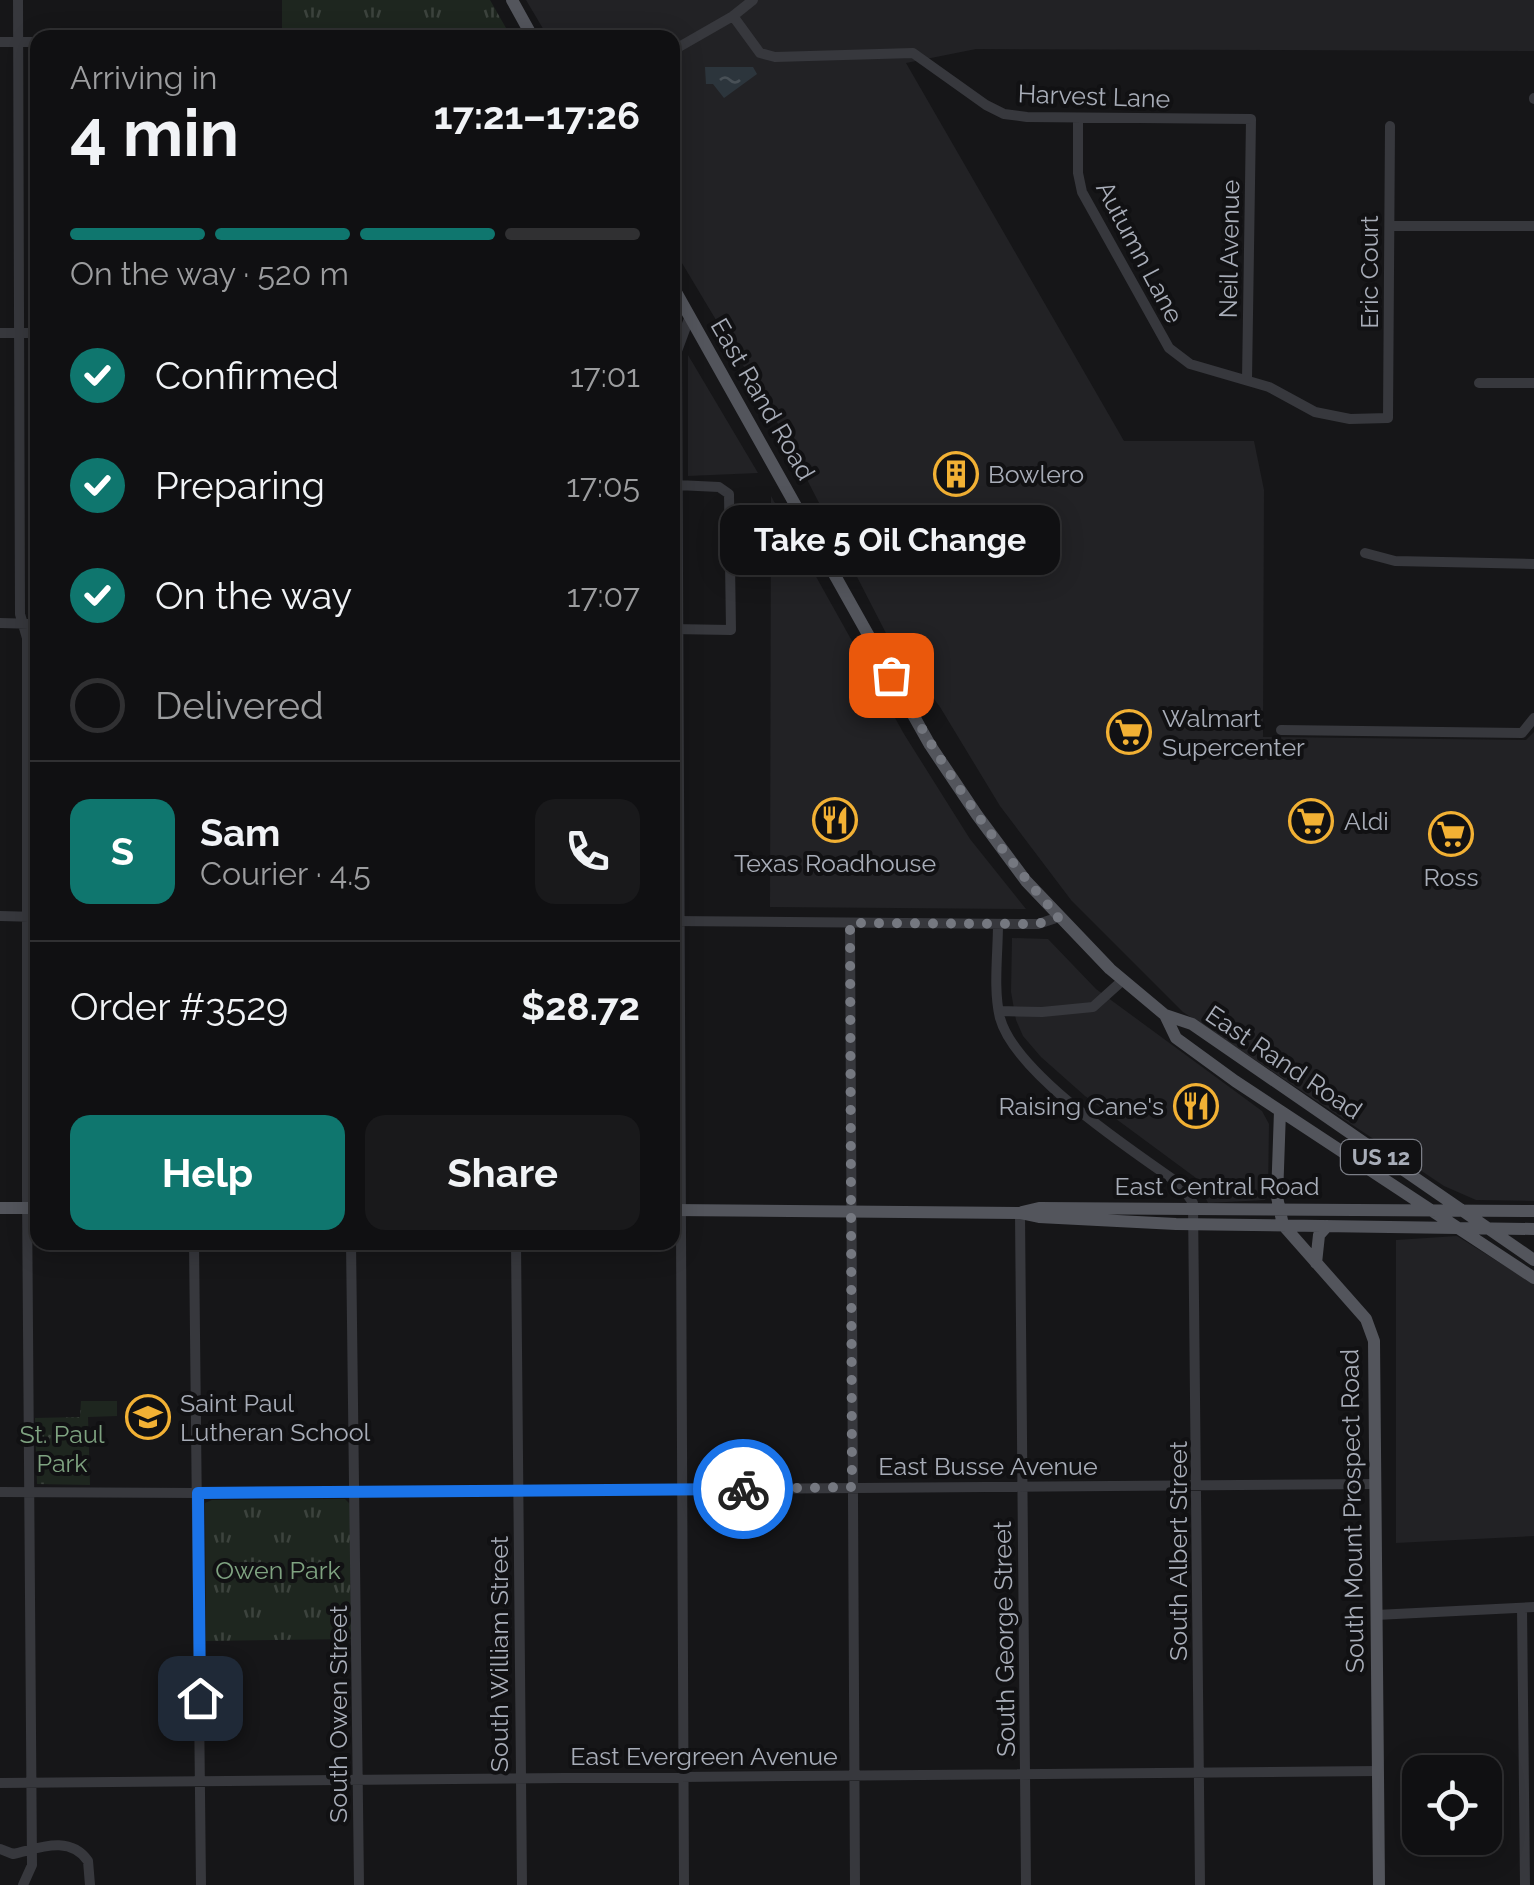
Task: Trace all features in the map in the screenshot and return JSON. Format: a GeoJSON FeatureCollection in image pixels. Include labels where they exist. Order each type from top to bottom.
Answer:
{"type":"FeatureCollection","features":[{"type":"Feature","properties":{"kind":"main road"},"geometry":{"type":"LineString","coordinates":[[512,0],[529,30]]}},
{"type":"Feature","properties":{"kind":"main road","name":"East Rand Road"},"geometry":{"type":"LineString","coordinates":[[680,299],[930,745],[1018,871],[1122,980],[1165,1015],[1181,1041],[1459,1228]]}},
{"type":"Feature","properties":{"kind":"main road","name":"East Rand Road"},"geometry":{"type":"LineString","coordinates":[[1165,1015],[1192,1024],[1486,1228]]}},
{"type":"Feature","properties":{"kind":"main road","name":"South Mount Prospect Road"},"geometry":{"type":"LineString","coordinates":[[1280,1110],[1278,1209],[1283,1226],[1371,1328],[1376,1376],[1379,1885]]}},
{"type":"Feature","properties":{"kind":"main road"},"geometry":{"type":"LineString","coordinates":[[0,1208],[30,1208]]}},
{"type":"Feature","properties":{"kind":"main road","name":"East Central Road"},"geometry":{"type":"LineString","coordinates":[[680,1210],[1020,1213],[1050,1218],[1195,1216],[1278,1209],[1534,1211]]}},
{"type":"Feature","properties":{"kind":"main road","name":"East Central Road"},"geometry":{"type":"LineString","coordinates":[[1195,1216],[1283,1226],[1534,1229]]}},
{"type":"Feature","properties":{"kind":"main road"},"geometry":{"type":"LineString","coordinates":[[1316,1263],[1319,1234],[1327,1226]]}},
{"type":"Feature","properties":{"kind":"main road","name":"US 12"},"geometry":{"type":"LineString","coordinates":[[1459,1228],[1534,1278]]}},
{"type":"Feature","properties":{"kind":"main road","name":"US 12"},"geometry":{"type":"LineString","coordinates":[[1486,1228],[1534,1260]]}},
{"type":"Feature","properties":{"kind":"street"},"geometry":{"type":"LineString","coordinates":[[18,0],[21,623],[28,638],[30,778]]}},
{"type":"Feature","properties":{"kind":"street"},"geometry":{"type":"LineString","coordinates":[[680,46],[753,0]]}},
{"type":"Feature","properties":{"kind":"street","name":"Harvest Lane"},"geometry":{"type":"LineString","coordinates":[[732,16],[760,53],[774,57],[913,54],[1004,114],[1078,119],[1251,119]]}},
{"type":"Feature","properties":{"kind":"street"},"geometry":{"type":"LineString","coordinates":[[0,42],[30,42]]}},
{"type":"Feature","properties":{"kind":"street","name":"Autumn Lane"},"geometry":{"type":"LineString","coordinates":[[1078,119],[1078,174],[1082,192],[1169,348],[1190,364],[1270,388],[1315,412],[1350,418],[1388,418]]}},
{"type":"Feature","properties":{"kind":"street","name":"Neil Avenue"},"geometry":{"type":"LineString","coordinates":[[1247,380],[1251,119]]}},
{"type":"Feature","properties":{"kind":"street","name":"Eric Court"},"geometry":{"type":"LineString","coordinates":[[1388,418],[1390,126]]}},
{"type":"Feature","properties":{"kind":"street"},"geometry":{"type":"LineString","coordinates":[[1390,226],[1534,226]]}},
{"type":"Feature","properties":{"kind":"street"},"geometry":{"type":"LineString","coordinates":[[680,343],[690,316]]}},
{"type":"Feature","properties":{"kind":"street"},"geometry":{"type":"LineString","coordinates":[[0,332],[30,333]]}},
{"type":"Feature","properties":{"kind":"street"},"geometry":{"type":"LineString","coordinates":[[1479,382],[1534,382]]}},
{"type":"Feature","properties":{"kind":"street"},"geometry":{"type":"LineString","coordinates":[[680,485],[719,487],[729,494],[731,630],[680,629]]}},
{"type":"Feature","properties":{"kind":"street"},"geometry":{"type":"LineString","coordinates":[[1365,553],[1396,560],[1534,564]]}},
{"type":"Feature","properties":{"kind":"street"},"geometry":{"type":"LineString","coordinates":[[0,623],[30,624]]}},
{"type":"Feature","properties":{"kind":"street"},"geometry":{"type":"LineString","coordinates":[[1281,730],[1522,733],[1534,718]]}},
{"type":"Feature","properties":{"kind":"street"},"geometry":{"type":"LineString","coordinates":[[0,916],[30,917]]}},
{"type":"Feature","properties":{"kind":"street"},"geometry":{"type":"LineString","coordinates":[[680,921],[1038,924],[1059,917]]}},
{"type":"Feature","properties":{"kind":"street"},"geometry":{"type":"LineString","coordinates":[[850,923],[854,1885]]}},
{"type":"Feature","properties":{"kind":"street"},"geometry":{"type":"LineString","coordinates":[[998,924],[999,1011],[1012,1044],[1036,1074],[1182,1185],[1189,1193],[1195,1216]]}},
{"type":"Feature","properties":{"kind":"street"},"geometry":{"type":"LineString","coordinates":[[999,1011],[1093,1007],[1122,980]]}},
{"type":"Feature","properties":{"kind":"street","name":"South George Street"},"geometry":{"type":"LineString","coordinates":[[1020,1213],[1026,1885]]}},
{"type":"Feature","properties":{"kind":"street","name":"South Albert Street"},"geometry":{"type":"LineString","coordinates":[[1195,1216],[1200,1885]]}},
{"type":"Feature","properties":{"kind":"street"},"geometry":{"type":"LineString","coordinates":[[23,1885],[31,1870],[32,1250]]}},
{"type":"Feature","properties":{"kind":"street"},"geometry":{"type":"LineString","coordinates":[[194,1250],[201,1885]]}},
{"type":"Feature","properties":{"kind":"street","name":"South Owen Street"},"geometry":{"type":"LineString","coordinates":[[352,1250],[359,1885]]}},
{"type":"Feature","properties":{"kind":"street","name":"South William Street"},"geometry":{"type":"LineString","coordinates":[[516,1250],[522,1885]]}},
{"type":"Feature","properties":{"kind":"street"},"geometry":{"type":"LineString","coordinates":[[677,1250],[684,1885]]}},
{"type":"Feature","properties":{"kind":"street","name":"East Busse Avenue"},"geometry":{"type":"LineString","coordinates":[[0,1492],[1376,1484]]}},
{"type":"Feature","properties":{"kind":"street"},"geometry":{"type":"LineString","coordinates":[[1376,1615],[1528,1608],[1525,1885]]}},
{"type":"Feature","properties":{"kind":"street","name":"East Evergreen Avenue"},"geometry":{"type":"LineString","coordinates":[[0,1783],[1378,1771]]}},
{"type":"Feature","properties":{"kind":"street"},"geometry":{"type":"LineString","coordinates":[[0,1849],[13,1854],[31,1846],[58,1845],[84,1855],[90,1885]]}},
{"type":"Feature","properties":{"kind":"shaded area"},"geometry":{"type":"Polygon","coordinates":[[[526,0],[1534,0],[1534,51],[976,49],[906,63],[1124,441],[1254,441],[1264,490],[1263,737],[1526,740],[1534,732],[1534,1201],[1476,1200],[1444,1186],[1183,1012],[1071,900],[1000,806],[940,707],[890,641],[780,427],[680,260],[680,30],[544,30],[526,0]]]}},
{"type":"Feature","properties":{"kind":"shaded area"},"geometry":{"type":"Polygon","coordinates":[[[688,355],[758,473],[688,476],[688,355]]]}},
{"type":"Feature","properties":{"kind":"shaded area"},"geometry":{"type":"Polygon","coordinates":[[[771,496],[904,734],[970,839],[1026,909],[770,907],[771,496]]]}},
{"type":"Feature","properties":{"kind":"shaded area"},"geometry":{"type":"Polygon","coordinates":[[[1012,938],[1048,939],[1096,989],[1262,1111],[1269,1124],[1265,1200],[1208,1203],[1196,1178],[1085,1096],[1041,1057],[1023,1036],[1016,1020],[1011,992],[1012,938]]]}},
{"type":"Feature","properties":{"kind":"shaded area"},"geometry":{"type":"Polygon","coordinates":[[[1457,1236],[1534,1284],[1534,1536],[1396,1543],[1396,1240],[1457,1236]]]}},
{"type":"Feature","properties":{"kind":"green space"},"geometry":{"type":"Polygon","coordinates":[[[282,0],[490,0],[507,30],[282,30],[282,0]]]}},
{"type":"Feature","properties":{"kind":"green space","name":"St. Paul Park"},"geometry":{"type":"Polygon","coordinates":[[[81,1401],[117,1401],[117,1416],[88,1417],[90,1485],[37,1484],[35,1418],[80,1417],[81,1401]]]}},
{"type":"Feature","properties":{"kind":"green space","name":"Owen Park"},"geometry":{"type":"Polygon","coordinates":[[[345,1499],[350,1504],[351,1639],[206,1641],[205,1503],[345,1499]]]}},
{"type":"Feature","properties":{"kind":"water"},"geometry":{"type":"Polygon","coordinates":[[[705,67],[753,67],[757,74],[724,98],[713,84],[706,84],[705,67]]]}},
{"type":"Feature","properties":{"kind":"way so far"},"geometry":{"type":"LineString","coordinates":[[743,1489],[852,1487],[850,923],[1038,924],[1059,917],[1026,881],[977,815],[930,745],[891,675]]}},
{"type":"Feature","properties":{"kind":"place","name":"Bowlero"},"geometry":{"type":"Point","coordinates":[956,474]}},
{"type":"Feature","properties":{"kind":"place","name":"Take 5 Oil Change"},"geometry":{"type":"Point","coordinates":[891,675]}},
{"type":"Feature","properties":{"kind":"place","name":"Walmart Supercenter"},"geometry":{"type":"Point","coordinates":[1129,732]}},
{"type":"Feature","properties":{"kind":"place","name":"Texas Roadhouse"},"geometry":{"type":"Point","coordinates":[835,820]}},
{"type":"Feature","properties":{"kind":"place","name":"Aldi"},"geometry":{"type":"Point","coordinates":[1311,821]}},
{"type":"Feature","properties":{"kind":"place","name":"Ross"},"geometry":{"type":"Point","coordinates":[1451,834]}},
{"type":"Feature","properties":{"kind":"place","name":"Raising Cane's"},"geometry":{"type":"Point","coordinates":[1196,1106]}},
{"type":"Feature","properties":{"kind":"place","name":"Saint Paul Lutheran School"},"geometry":{"type":"Point","coordinates":[148,1417]}},
{"type":"Feature","properties":{"kind":"route"},"geometry":{"type":"LineString","coordinates":[[200,1698],[198,1493],[743,1489]]}}]}
